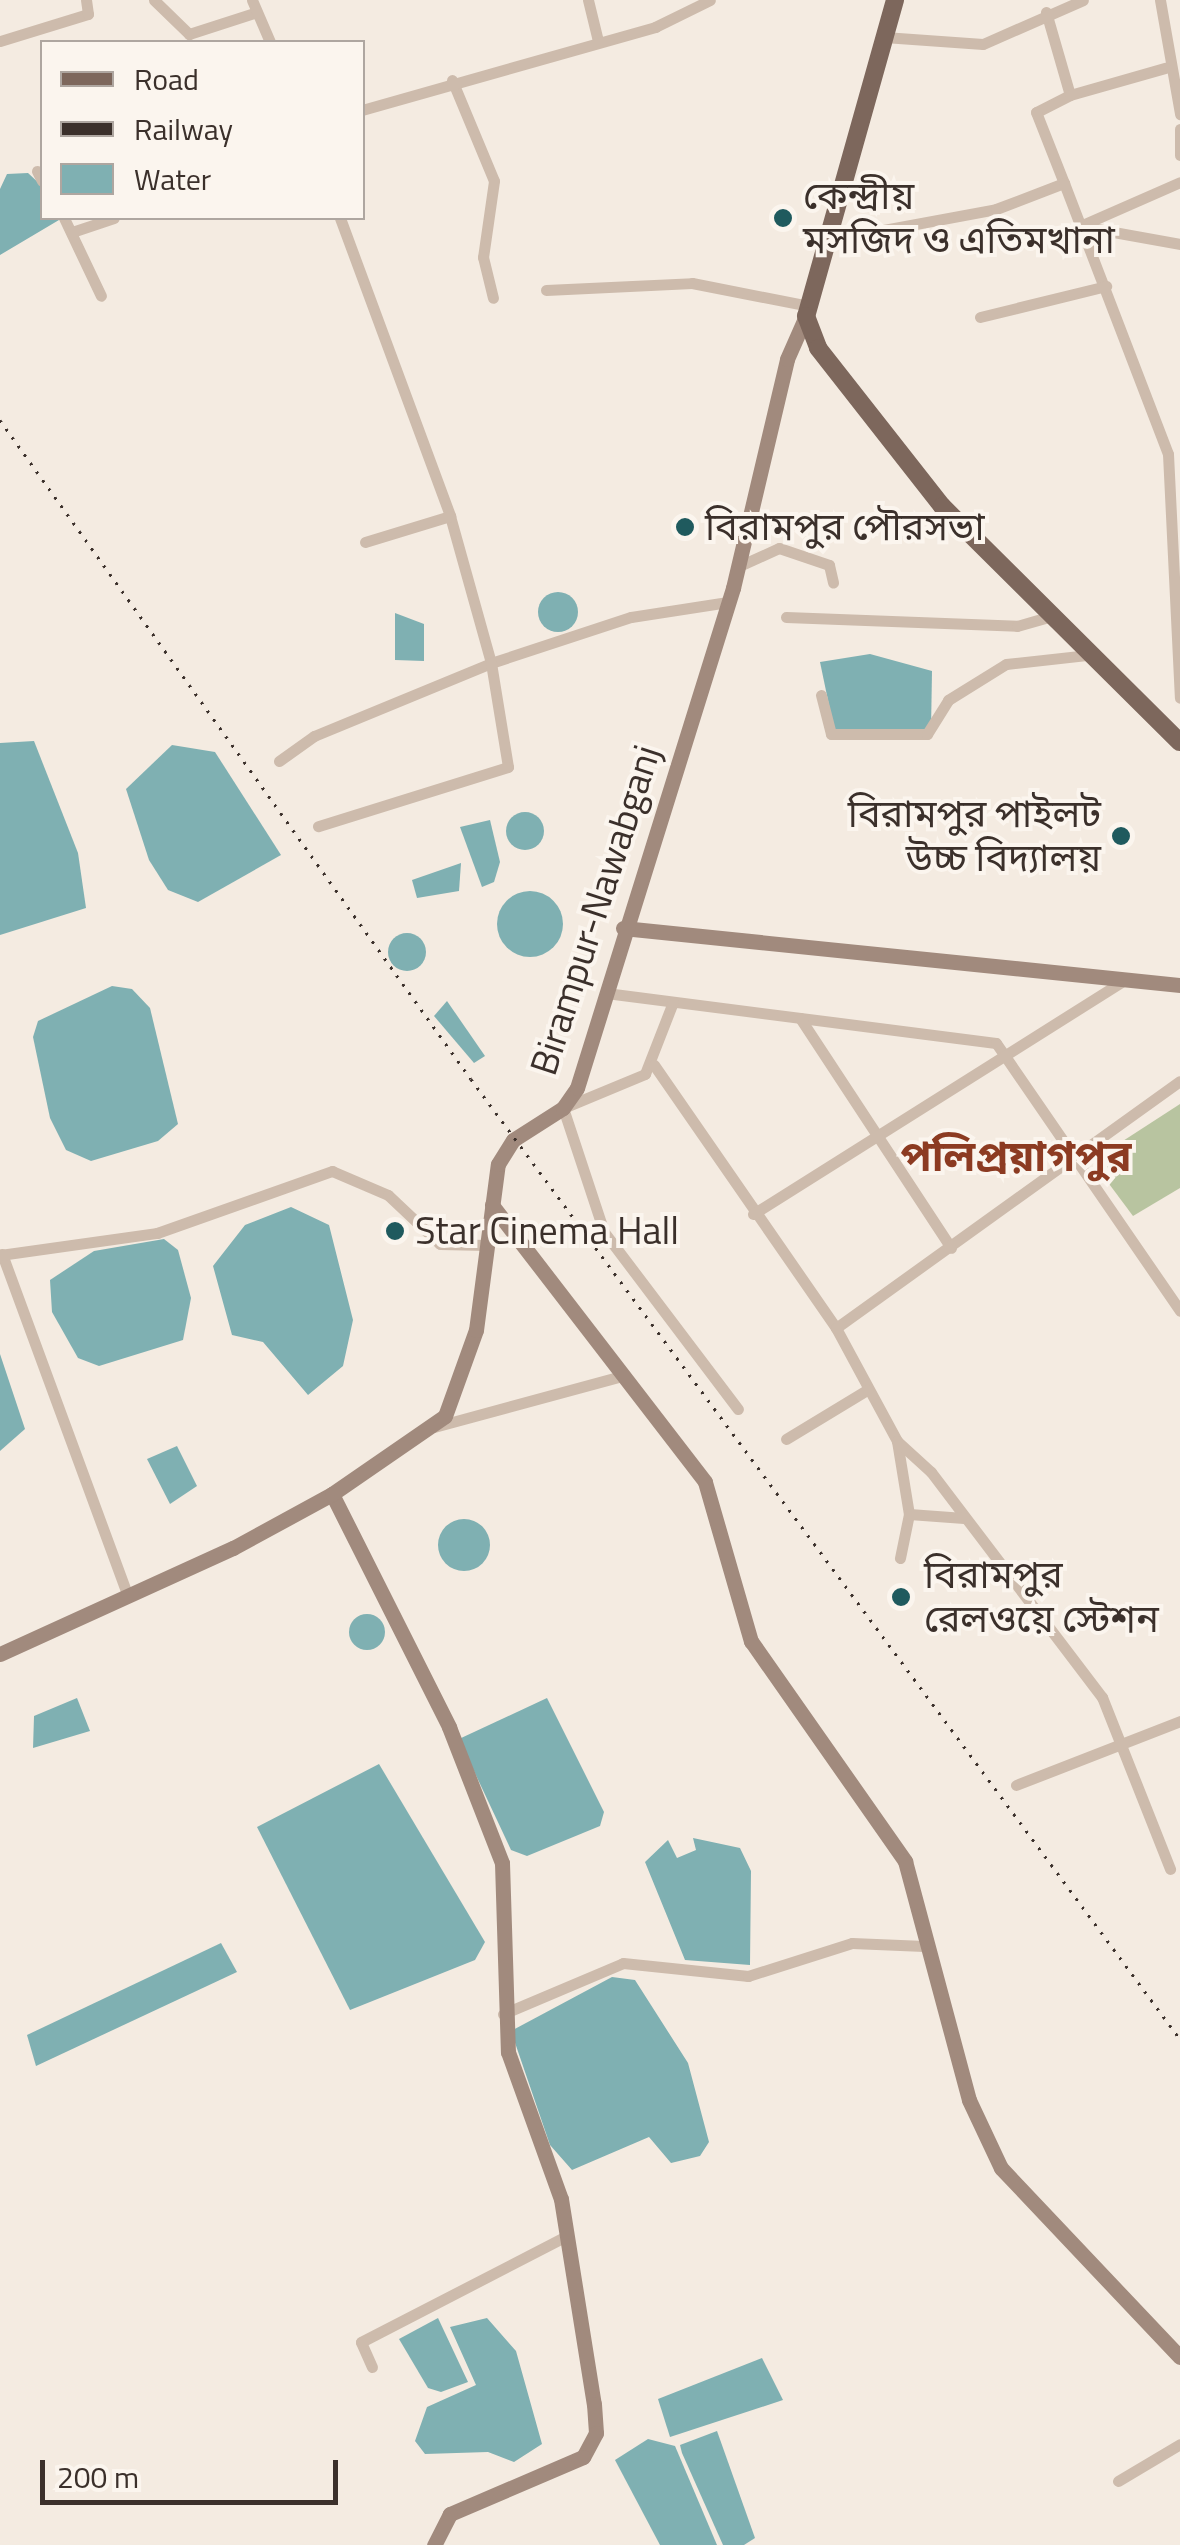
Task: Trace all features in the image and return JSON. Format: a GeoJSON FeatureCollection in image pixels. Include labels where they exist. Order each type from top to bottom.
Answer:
{"type":"FeatureCollection","features":[{"type":"Feature","properties":{"kind":"main road"},"geometry":{"type":"LineString","coordinates":[[895,0],[824,241],[808,311],[840,384],[895,455],[1050,617],[1180,740]]}},
{"type":"Feature","properties":{"kind":"street"},"geometry":{"type":"LineString","coordinates":[[0,41],[88,14],[86,0]]}},
{"type":"Feature","properties":{"kind":"street"},"geometry":{"type":"LineString","coordinates":[[154,0],[189,34],[254,3],[269,40]]}},
{"type":"Feature","properties":{"kind":"street"},"geometry":{"type":"LineString","coordinates":[[588,0],[598,41]]}},
{"type":"Feature","properties":{"kind":"street"},"geometry":{"type":"LineString","coordinates":[[365,109],[452,80],[598,41],[710,0]]}},
{"type":"Feature","properties":{"kind":"street"},"geometry":{"type":"LineString","coordinates":[[884,38],[983,44],[1049,7],[1083,0]]}},
{"type":"Feature","properties":{"kind":"street"},"geometry":{"type":"LineString","coordinates":[[1160,0],[1165,68],[1180,114]]}},
{"type":"Feature","properties":{"kind":"street"},"geometry":{"type":"LineString","coordinates":[[1049,7],[1070,95]]}},
{"type":"Feature","properties":{"kind":"street"},"geometry":{"type":"LineString","coordinates":[[1165,68],[1070,95],[1036,112],[1168,454],[1180,698]]}},
{"type":"Feature","properties":{"kind":"street"},"geometry":{"type":"LineString","coordinates":[[452,80],[494,181],[483,257],[494,298]]}},
{"type":"Feature","properties":{"kind":"street"},"geometry":{"type":"LineString","coordinates":[[1180,130],[1180,155]]}},
{"type":"Feature","properties":{"kind":"street"},"geometry":{"type":"LineString","coordinates":[[1080,226],[1180,182]]}},
{"type":"Feature","properties":{"kind":"street"},"geometry":{"type":"LineString","coordinates":[[824,241],[996,209],[1064,183]]}},
{"type":"Feature","properties":{"kind":"street"},"geometry":{"type":"LineString","coordinates":[[65,220],[101,296]]}},
{"type":"Feature","properties":{"kind":"street"},"geometry":{"type":"LineString","coordinates":[[72,232],[108,220]]}},
{"type":"Feature","properties":{"kind":"street"},"geometry":{"type":"LineString","coordinates":[[318,826],[508,766],[490,663],[450,516],[341,220]]}},
{"type":"Feature","properties":{"kind":"street"},"geometry":{"type":"LineString","coordinates":[[1080,226],[1180,244]]}},
{"type":"Feature","properties":{"kind":"street"},"geometry":{"type":"LineString","coordinates":[[546,290],[692,283],[808,311]]}},
{"type":"Feature","properties":{"kind":"street"},"geometry":{"type":"LineString","coordinates":[[980,317],[1106,286]]}},
{"type":"Feature","properties":{"kind":"street","name":"Birampur-Nawabganj"},"geometry":{"type":"LineString","coordinates":[[0,1654],[128,1596],[332,1494],[434,1427],[464,1373],[505,1150],[563,1108],[606,993],[623,928],[728,602],[787,359],[808,311]]}},
{"type":"Feature","properties":{"kind":"street"},"geometry":{"type":"LineString","coordinates":[[365,542],[450,516]]}},
{"type":"Feature","properties":{"kind":"street"},"geometry":{"type":"LineString","coordinates":[[737,566],[778,548],[829,565],[834,583]]}},
{"type":"Feature","properties":{"kind":"street"},"geometry":{"type":"LineString","coordinates":[[279,761],[314,736],[490,663],[631,617],[728,602]]}},
{"type":"Feature","properties":{"kind":"street"},"geometry":{"type":"LineString","coordinates":[[786,617],[1017,626],[1050,617]]}},
{"type":"Feature","properties":{"kind":"street"},"geometry":{"type":"LineString","coordinates":[[821,695],[831,734],[927,734],[948,700],[1006,664],[1088,655]]}},
{"type":"Feature","properties":{"kind":"street"},"geometry":{"type":"LineString","coordinates":[[623,928],[1180,985]]}},
{"type":"Feature","properties":{"kind":"street"},"geometry":{"type":"LineString","coordinates":[[753,1214],[1123,981]]}},
{"type":"Feature","properties":{"kind":"street"},"geometry":{"type":"LineString","coordinates":[[606,993],[958,1033],[1006,1052],[1072,1159],[1180,1312]]}},
{"type":"Feature","properties":{"kind":"street"},"geometry":{"type":"LineString","coordinates":[[673,1002],[654,1066],[563,1108],[604,1232],[738,1409]]}},
{"type":"Feature","properties":{"kind":"street"},"geometry":{"type":"LineString","coordinates":[[800,1018],[951,1248]]}},
{"type":"Feature","properties":{"kind":"street"},"geometry":{"type":"LineString","coordinates":[[654,1066],[753,1214],[836,1328],[897,1442],[964,1518],[1124,1737],[1170,1869]]}},
{"type":"Feature","properties":{"kind":"street"},"geometry":{"type":"LineString","coordinates":[[836,1328],[1180,1081]]}},
{"type":"Feature","properties":{"kind":"street"},"geometry":{"type":"LineString","coordinates":[[128,1596],[1,1255],[157,1233],[332,1171],[388,1195],[440,1244],[486,1245]]}},
{"type":"Feature","properties":{"kind":"street"},"geometry":{"type":"LineString","coordinates":[[492,1205],[705,1482],[751,1642],[905,1862],[924,1946],[968,2100],[1002,2168],[1180,2357]]}},
{"type":"Feature","properties":{"kind":"street"},"geometry":{"type":"LineString","coordinates":[[434,1427],[625,1376]]}},
{"type":"Feature","properties":{"kind":"street"},"geometry":{"type":"LineString","coordinates":[[786,1439],[867,1390]]}},
{"type":"Feature","properties":{"kind":"street"},"geometry":{"type":"LineString","coordinates":[[897,1442],[909,1514],[900,1558]]}},
{"type":"Feature","properties":{"kind":"street"},"geometry":{"type":"LineString","coordinates":[[332,1494],[449,1726],[502,1863],[503,2014],[514,2076],[552,2163],[568,2235],[594,2404],[591,2447],[450,2514],[434,2545]]}},
{"type":"Feature","properties":{"kind":"street"},"geometry":{"type":"LineString","coordinates":[[909,1514],[964,1518]]}},
{"type":"Feature","properties":{"kind":"street"},"geometry":{"type":"LineString","coordinates":[[1016,1785],[1124,1737],[1180,1722]]}},
{"type":"Feature","properties":{"kind":"street"},"geometry":{"type":"LineString","coordinates":[[503,2014],[624,1963],[748,1976],[852,1943],[924,1946]]}},
{"type":"Feature","properties":{"kind":"street"},"geometry":{"type":"LineString","coordinates":[[372,2367],[360,2342],[568,2235]]}},
{"type":"Feature","properties":{"kind":"street"},"geometry":{"type":"LineString","coordinates":[[1118,2481],[1180,2444]]}},
{"type":"Feature","properties":{"kind":"green space"},"geometry":{"type":"Polygon","coordinates":[[[1180,1104],[1180,1188],[1133,1216],[1092,1161],[1180,1104]]]}},
{"type":"Feature","properties":{"kind":"water"},"geometry":{"type":"Polygon","coordinates":[[[28,173],[40,184],[40,220],[59,220],[0,255],[0,189],[7,174],[28,173]]]}},
{"type":"Feature","properties":{"kind":"water"},"geometry":{"type":"Polygon","coordinates":[[[558,592],[572,598],[578,612],[572,626],[558,632],[544,626],[538,612],[544,598],[558,592]]]}},
{"type":"Feature","properties":{"kind":"water"},"geometry":{"type":"Polygon","coordinates":[[[395,613],[424,624],[424,661],[395,660],[395,613]]]}},
{"type":"Feature","properties":{"kind":"water"},"geometry":{"type":"Polygon","coordinates":[[[870,654],[932,671],[931,730],[835,734],[820,662],[870,654]]]}},
{"type":"Feature","properties":{"kind":"water"},"geometry":{"type":"Polygon","coordinates":[[[34,741],[78,853],[86,908],[0,935],[0,743],[34,741]]]}},
{"type":"Feature","properties":{"kind":"water"},"geometry":{"type":"Polygon","coordinates":[[[172,745],[215,752],[281,855],[198,902],[168,890],[149,860],[126,789],[172,745]]]}},
{"type":"Feature","properties":{"kind":"water"},"geometry":{"type":"Polygon","coordinates":[[[525,812],[539,817],[544,831],[539,845],[525,850],[511,845],[506,831],[511,817],[525,812]]]}},
{"type":"Feature","properties":{"kind":"water"},"geometry":{"type":"Polygon","coordinates":[[[490,820],[500,862],[494,882],[482,887],[460,827],[490,820]]]}},
{"type":"Feature","properties":{"kind":"water"},"geometry":{"type":"Polygon","coordinates":[[[461,863],[459,891],[417,898],[412,880],[461,863]]]}},
{"type":"Feature","properties":{"kind":"water"},"geometry":{"type":"Polygon","coordinates":[[[530,891],[543,893],[553,901],[561,911],[561,937],[553,947],[543,955],[530,957],[517,955],[507,947],[499,937],[497,924],[499,911],[507,901],[517,893],[530,891]]]}},
{"type":"Feature","properties":{"kind":"water"},"geometry":{"type":"Polygon","coordinates":[[[407,933],[421,938],[426,952],[421,966],[407,971],[393,966],[388,952],[393,938],[407,933]]]}},
{"type":"Feature","properties":{"kind":"water"},"geometry":{"type":"Polygon","coordinates":[[[112,986],[132,989],[150,1008],[178,1124],[158,1141],[91,1161],[66,1150],[50,1118],[33,1037],[38,1021],[112,986]]]}},
{"type":"Feature","properties":{"kind":"water"},"geometry":{"type":"Polygon","coordinates":[[[447,1001],[485,1056],[474,1063],[434,1016],[447,1001]]]}},
{"type":"Feature","properties":{"kind":"water"},"geometry":{"type":"Polygon","coordinates":[[[291,1207],[329,1225],[353,1320],[343,1366],[308,1395],[263,1342],[232,1335],[213,1266],[245,1225],[291,1207]]]}},
{"type":"Feature","properties":{"kind":"water"},"geometry":{"type":"Polygon","coordinates":[[[164,1239],[178,1250],[191,1298],[183,1340],[99,1366],[78,1358],[52,1312],[50,1280],[94,1251],[164,1239]]]}},
{"type":"Feature","properties":{"kind":"water"},"geometry":{"type":"Polygon","coordinates":[[[0,1354],[25,1429],[0,1451],[0,1354]]]}},
{"type":"Feature","properties":{"kind":"water"},"geometry":{"type":"Polygon","coordinates":[[[177,1446],[197,1486],[170,1504],[147,1459],[177,1446]]]}},
{"type":"Feature","properties":{"kind":"water"},"geometry":{"type":"Polygon","coordinates":[[[464,1519],[482,1527],[490,1545],[482,1563],[464,1571],[446,1563],[438,1545],[446,1527],[464,1519]]]}},
{"type":"Feature","properties":{"kind":"water"},"geometry":{"type":"Polygon","coordinates":[[[367,1614],[380,1619],[385,1632],[380,1645],[367,1650],[354,1645],[349,1632],[354,1619],[367,1614]]]}},
{"type":"Feature","properties":{"kind":"water"},"geometry":{"type":"Polygon","coordinates":[[[77,1698],[90,1731],[33,1748],[34,1716],[77,1698]]]}},
{"type":"Feature","properties":{"kind":"water"},"geometry":{"type":"Polygon","coordinates":[[[547,1698],[604,1812],[600,1826],[527,1856],[511,1850],[459,1739],[547,1698]]]}},
{"type":"Feature","properties":{"kind":"water"},"geometry":{"type":"Polygon","coordinates":[[[379,1764],[485,1942],[475,1960],[350,2010],[257,1827],[379,1764]]]}},
{"type":"Feature","properties":{"kind":"water"},"geometry":{"type":"Polygon","coordinates":[[[693,1838],[740,1848],[751,1871],[750,1965],[685,1960],[645,1862],[668,1840],[677,1858],[696,1850],[693,1838]]]}},
{"type":"Feature","properties":{"kind":"water"},"geometry":{"type":"Polygon","coordinates":[[[221,1943],[237,1972],[36,2066],[27,2035],[221,1943]]]}},
{"type":"Feature","properties":{"kind":"water"},"geometry":{"type":"Polygon","coordinates":[[[612,1977],[635,1980],[688,2063],[709,2142],[700,2156],[671,2163],[649,2137],[572,2170],[550,2145],[511,2031],[612,1977]]]}},
{"type":"Feature","properties":{"kind":"water"},"geometry":{"type":"Polygon","coordinates":[[[438,2318],[468,2382],[441,2392],[428,2388],[399,2339],[438,2318]]]}},
{"type":"Feature","properties":{"kind":"water"},"geometry":{"type":"Polygon","coordinates":[[[487,2318],[516,2351],[542,2444],[514,2462],[488,2452],[425,2454],[415,2441],[427,2407],[476,2385],[450,2327],[487,2318]]]}},
{"type":"Feature","properties":{"kind":"water"},"geometry":{"type":"Polygon","coordinates":[[[762,2358],[783,2400],[670,2437],[658,2399],[762,2358]]]}},
{"type":"Feature","properties":{"kind":"water"},"geometry":{"type":"Polygon","coordinates":[[[717,2431],[755,2538],[744,2545],[723,2545],[680,2445],[717,2431]]]}},
{"type":"Feature","properties":{"kind":"water"},"geometry":{"type":"Polygon","coordinates":[[[648,2439],[675,2446],[717,2545],[660,2545],[615,2460],[648,2439]]]}},
{"type":"Feature","properties":{"kind":"railway"},"geometry":{"type":"LineString","coordinates":[[0,420],[471,1079],[1180,2039]]}},
{"type":"Feature","properties":{"kind":"place","name":"কেন্দ্রীয় মসজিদ ও এতিমখানা"},"geometry":{"type":"Point","coordinates":[783,218]}},
{"type":"Feature","properties":{"kind":"place","name":"বিরামপুর পৌরসভা"},"geometry":{"type":"Point","coordinates":[685,527]}},
{"type":"Feature","properties":{"kind":"place","name":"বিরামপুর পাইলট উচ্চ বিদ্যালয়"},"geometry":{"type":"Point","coordinates":[1121,836]}},
{"type":"Feature","properties":{"kind":"place","name":"Star Cinema Hall"},"geometry":{"type":"Point","coordinates":[395,1231]}},
{"type":"Feature","properties":{"kind":"place","name":"বিরামপুর রেলওয়ে স্টেশন"},"geometry":{"type":"Point","coordinates":[901,1597]}},
{"type":"Feature","properties":{"kind":"district","name":"পলিপ্রয়াগপুর"},"geometry":{"type":"Point","coordinates":[1016,1155]}}]}
